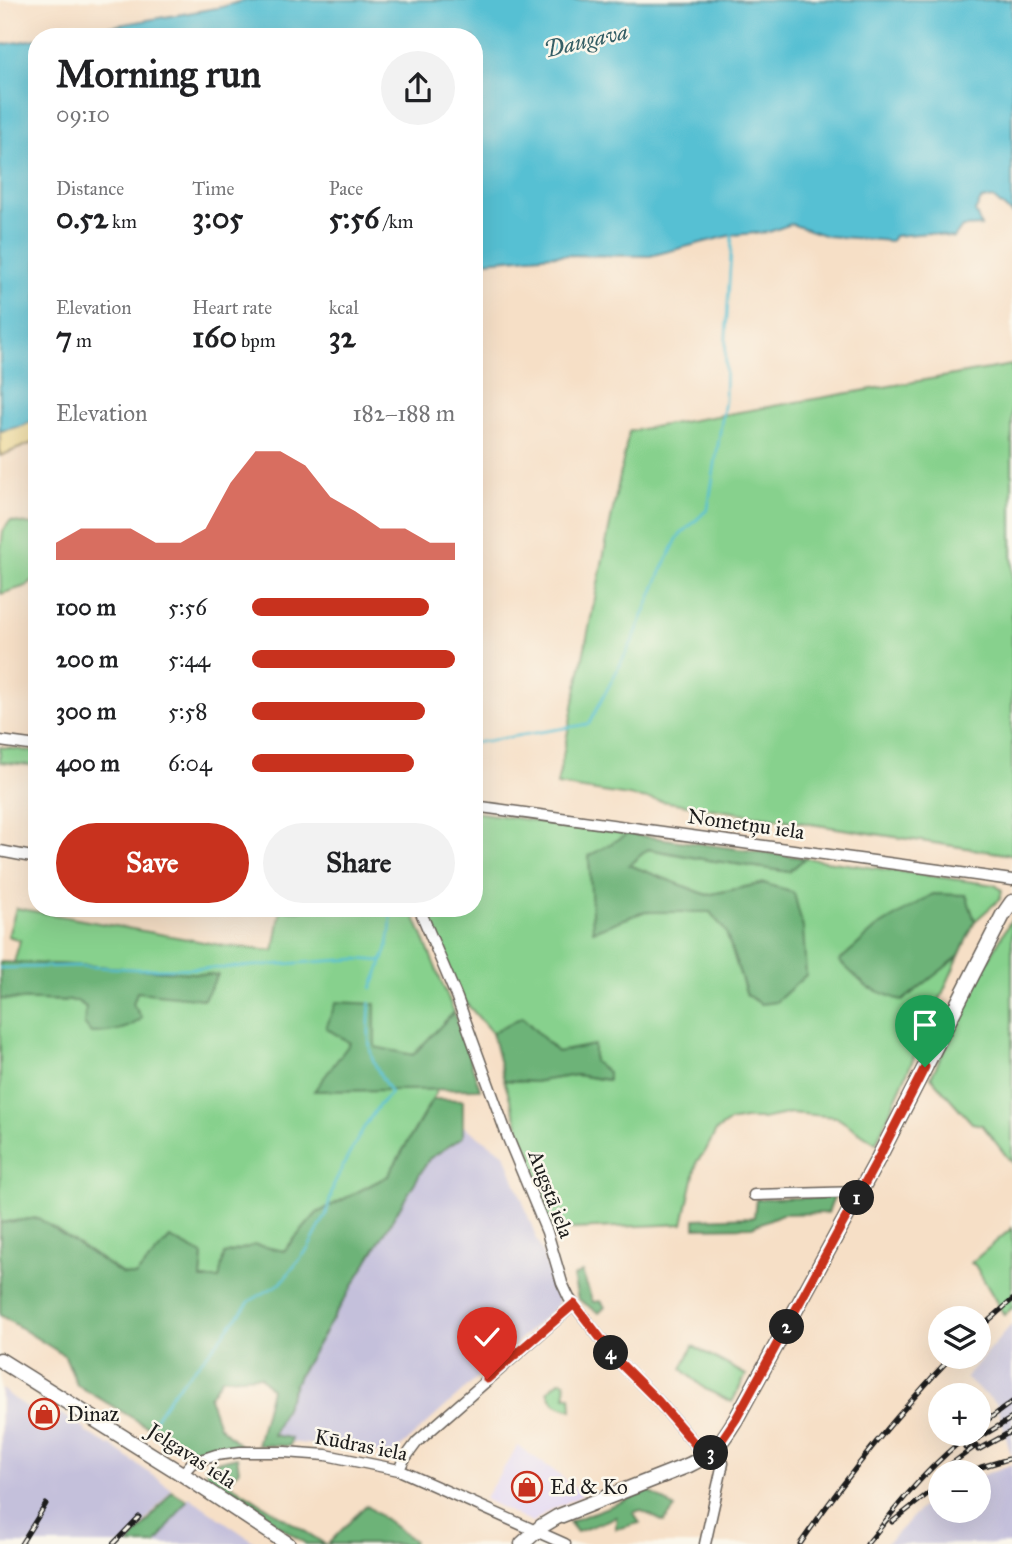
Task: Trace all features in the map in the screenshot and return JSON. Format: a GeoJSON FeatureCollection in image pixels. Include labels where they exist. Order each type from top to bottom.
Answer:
{"type":"FeatureCollection","features":[{"type":"Feature","properties":{"kind":"street"},"geometry":{"type":"LineString","coordinates":[[0,741],[28,745]]}},
{"type":"Feature","properties":{"kind":"street","name":"Nometņu iela"},"geometry":{"type":"LineString","coordinates":[[483,807],[1012,880]]}},
{"type":"Feature","properties":{"kind":"street"},"geometry":{"type":"LineString","coordinates":[[0,851],[28,856]]}},
{"type":"Feature","properties":{"kind":"street"},"geometry":{"type":"LineString","coordinates":[[522,1544],[535,1531],[557,1517],[711,1453],[736,1419],[860,1192],[1012,902]]}},
{"type":"Feature","properties":{"kind":"street","name":"Augstā iela"},"geometry":{"type":"LineString","coordinates":[[423,917],[457,998],[508,1138],[547,1232],[562,1283],[574,1304],[618,1361],[711,1453]]}},
{"type":"Feature","properties":{"kind":"street"},"geometry":{"type":"LineString","coordinates":[[754,1195],[860,1192]]}},
{"type":"Feature","properties":{"kind":"street"},"geometry":{"type":"LineString","coordinates":[[399,1470],[417,1442],[574,1304]]}},
{"type":"Feature","properties":{"kind":"street","name":"Jelgavas iela"},"geometry":{"type":"LineString","coordinates":[[0,1360],[288,1544]]}},
{"type":"Feature","properties":{"kind":"street","name":"Kūdras iela"},"geometry":{"type":"LineString","coordinates":[[182,1474],[192,1463],[240,1451],[326,1455],[399,1470],[565,1544]]}},
{"type":"Feature","properties":{"kind":"street"},"geometry":{"type":"LineString","coordinates":[[705,1544],[723,1463],[711,1453]]}},
{"type":"Feature","properties":{"kind":"shaded area"},"geometry":{"type":"Polygon","coordinates":[[[450,1117],[505,1154],[559,1299],[557,1306],[392,1455],[269,1439],[295,1378],[450,1117]]]}},
{"type":"Feature","properties":{"kind":"shaded area"},"geometry":{"type":"Polygon","coordinates":[[[1012,1324],[1012,1459],[997,1404],[991,1399],[991,1383],[971,1383],[965,1378],[973,1369],[991,1369],[991,1348],[1012,1324]]]}},
{"type":"Feature","properties":{"kind":"shaded area"},"geometry":{"type":"Polygon","coordinates":[[[1,1389],[31,1411],[29,1415],[50,1428],[60,1413],[172,1489],[126,1544],[0,1544],[1,1389]]]}},
{"type":"Feature","properties":{"kind":"shaded area"},"geometry":{"type":"Polygon","coordinates":[[[518,1446],[583,1495],[546,1512],[532,1523],[484,1499],[518,1446]]]}},
{"type":"Feature","properties":{"kind":"shaded area"},"geometry":{"type":"Polygon","coordinates":[[[1012,1464],[1012,1544],[886,1544],[928,1501],[928,1523],[991,1523],[991,1472],[1012,1464]]]}},
{"type":"Feature","properties":{"kind":"shaded area"},"geometry":{"type":"Polygon","coordinates":[[[189,1497],[257,1544],[144,1544],[189,1497]]]}},
{"type":"Feature","properties":{"kind":"green space"},"geometry":{"type":"Polygon","coordinates":[[[1012,365],[1012,855],[557,785],[629,431],[1012,365]]]}},
{"type":"Feature","properties":{"kind":"green space"},"geometry":{"type":"Polygon","coordinates":[[[10,521],[28,524],[28,584],[1,594],[0,557],[3,531],[10,521]]]}},
{"type":"Feature","properties":{"kind":"green space"},"geometry":{"type":"Polygon","coordinates":[[[0,747],[28,751],[28,765],[0,762],[0,747]]]}},
{"type":"Feature","properties":{"kind":"green space"},"geometry":{"type":"Polygon","coordinates":[[[483,813],[628,834],[589,856],[594,930],[643,912],[710,912],[726,932],[747,995],[764,883],[707,895],[629,865],[648,849],[789,872],[805,858],[995,885],[1002,890],[1000,899],[975,921],[966,895],[840,961],[867,987],[902,1000],[959,956],[876,1143],[836,1117],[791,1113],[729,1122],[716,1131],[697,1161],[683,1224],[551,1230],[504,1080],[534,1082],[576,1075],[607,1080],[557,1052],[522,1017],[492,1033],[460,996],[427,917],[483,917],[483,813]]]}},
{"type":"Feature","properties":{"kind":"green space"},"geometry":{"type":"Polygon","coordinates":[[[628,834],[805,858],[789,872],[648,849],[629,865],[707,895],[764,883],[794,893],[803,928],[806,975],[776,1002],[761,1004],[747,995],[726,932],[710,912],[643,912],[593,931],[589,856],[628,834]]]}},
{"type":"Feature","properties":{"kind":"green space"},"geometry":{"type":"Polygon","coordinates":[[[933,894],[966,895],[975,921],[959,956],[902,1001],[867,987],[839,961],[876,928],[933,894]]]}},
{"type":"Feature","properties":{"kind":"green space"},"geometry":{"type":"Polygon","coordinates":[[[16,908],[28,910],[28,917],[66,917],[226,946],[274,951],[280,917],[415,917],[454,1012],[414,1055],[351,1043],[315,1091],[438,1089],[388,1176],[317,1213],[284,1251],[255,1245],[219,1279],[201,1279],[203,1255],[170,1238],[136,1276],[123,1274],[38,1218],[0,1223],[0,999],[77,1001],[86,1007],[133,1004],[137,991],[203,999],[217,976],[96,966],[14,963],[20,940],[8,936],[16,908]]]}},
{"type":"Feature","properties":{"kind":"green space"},"geometry":{"type":"Polygon","coordinates":[[[1012,918],[1012,1163],[982,1125],[972,1123],[931,1077],[982,971],[1012,918]]]}},
{"type":"Feature","properties":{"kind":"green space"},"geometry":{"type":"Polygon","coordinates":[[[0,962],[218,975],[204,999],[137,992],[133,1004],[142,1018],[118,1030],[91,1033],[84,1024],[86,1007],[77,1001],[0,999],[0,962]]]}},
{"type":"Feature","properties":{"kind":"green space"},"geometry":{"type":"Polygon","coordinates":[[[336,1002],[375,1004],[375,1047],[413,1055],[454,1012],[480,1089],[314,1091],[350,1043],[326,1028],[336,1002]]]}},
{"type":"Feature","properties":{"kind":"green space"},"geometry":{"type":"Polygon","coordinates":[[[522,1017],[557,1052],[594,1045],[594,1062],[608,1072],[608,1080],[576,1075],[534,1082],[504,1080],[492,1033],[522,1017]]]}},
{"type":"Feature","properties":{"kind":"green space"},"geometry":{"type":"Polygon","coordinates":[[[433,1099],[463,1100],[463,1137],[429,1159],[299,1375],[273,1435],[291,1438],[290,1446],[257,1445],[271,1389],[260,1376],[222,1378],[209,1397],[219,1426],[242,1447],[197,1456],[77,1385],[65,1356],[0,1315],[0,1223],[38,1218],[122,1274],[135,1276],[170,1238],[203,1255],[201,1279],[219,1279],[224,1254],[255,1245],[284,1251],[317,1213],[388,1176],[433,1099]]]}},
{"type":"Feature","properties":{"kind":"green space"},"geometry":{"type":"Polygon","coordinates":[[[834,1197],[828,1213],[782,1214],[752,1227],[695,1228],[695,1219],[754,1217],[756,1199],[834,1197]]]}},
{"type":"Feature","properties":{"kind":"green space"},"geometry":{"type":"Polygon","coordinates":[[[1012,1228],[1012,1308],[1004,1315],[975,1265],[971,1263],[1012,1228]]]}},
{"type":"Feature","properties":{"kind":"green space"},"geometry":{"type":"Polygon","coordinates":[[[582,1272],[593,1302],[601,1301],[605,1307],[599,1313],[578,1299],[573,1277],[582,1272]]]}},
{"type":"Feature","properties":{"kind":"green space"},"geometry":{"type":"Polygon","coordinates":[[[693,1346],[746,1375],[732,1402],[705,1389],[682,1369],[693,1346]]]}},
{"type":"Feature","properties":{"kind":"green space"},"geometry":{"type":"Polygon","coordinates":[[[559,1381],[565,1382],[566,1396],[571,1396],[572,1410],[557,1404],[550,1396],[548,1391],[559,1381]]]}},
{"type":"Feature","properties":{"kind":"green space"},"geometry":{"type":"Polygon","coordinates":[[[237,1457],[239,1470],[229,1483],[325,1544],[306,1544],[206,1477],[207,1464],[237,1457]]]}},
{"type":"Feature","properties":{"kind":"green space"},"geometry":{"type":"Polygon","coordinates":[[[172,1491],[187,1500],[156,1544],[129,1544],[172,1491]]]}},
{"type":"Feature","properties":{"kind":"green space"},"geometry":{"type":"Polygon","coordinates":[[[649,1491],[675,1508],[664,1522],[640,1510],[633,1513],[640,1523],[616,1529],[616,1517],[577,1532],[569,1522],[649,1491]]]}},
{"type":"Feature","properties":{"kind":"green space"},"geometry":{"type":"Polygon","coordinates":[[[366,1505],[414,1541],[413,1544],[328,1544],[366,1505]]]}},
{"type":"Feature","properties":{"kind":"sand"},"geometry":{"type":"Polygon","coordinates":[[[28,423],[28,445],[0,456],[0,431],[28,423]]]}},
{"type":"Feature","properties":{"kind":"water","name":"Daugava"},"geometry":{"type":"Polygon","coordinates":[[[245,0],[1012,0],[1012,214],[993,198],[981,200],[975,211],[981,226],[962,227],[954,238],[929,233],[894,236],[891,241],[827,236],[791,224],[769,232],[732,235],[650,256],[553,255],[483,261],[483,28],[102,28],[222,7],[245,0]]]}},
{"type":"Feature","properties":{"kind":"water"},"geometry":{"type":"Polygon","coordinates":[[[28,40],[28,423],[0,431],[0,45],[28,40]]]}},
{"type":"Feature","properties":{"kind":"waterway"},"geometry":{"type":"LineString","coordinates":[[483,742],[589,724],[633,640],[678,537],[708,509],[725,400],[732,235]]}},
{"type":"Feature","properties":{"kind":"waterway"},"geometry":{"type":"LineString","coordinates":[[372,988],[384,959],[391,917]]}},
{"type":"Feature","properties":{"kind":"waterway"},"geometry":{"type":"LineString","coordinates":[[0,968],[223,968],[357,959],[382,961]]}},
{"type":"Feature","properties":{"kind":"waterway"},"geometry":{"type":"LineString","coordinates":[[151,1425],[173,1392],[250,1301],[281,1283],[308,1249],[326,1215],[334,1184],[344,1164],[363,1129],[379,1105],[391,1093],[371,1053],[370,1002]]}},
{"type":"Feature","properties":{"kind":"railway"},"geometry":{"type":"LineString","coordinates":[[991,1319],[1012,1300]]}},
{"type":"Feature","properties":{"kind":"railway"},"geometry":{"type":"LineString","coordinates":[[800,1544],[872,1447],[940,1369]]}},
{"type":"Feature","properties":{"kind":"railway"},"geometry":{"type":"LineString","coordinates":[[991,1417],[1012,1402]]}},
{"type":"Feature","properties":{"kind":"railway"},"geometry":{"type":"LineString","coordinates":[[965,1448],[1012,1418]]}},
{"type":"Feature","properties":{"kind":"railway"},"geometry":{"type":"LineString","coordinates":[[978,1450],[1012,1431]]}},
{"type":"Feature","properties":{"kind":"railway"},"geometry":{"type":"LineString","coordinates":[[883,1524],[924,1476],[955,1446]]}},
{"type":"Feature","properties":{"kind":"railway"},"geometry":{"type":"LineString","coordinates":[[957,1460],[976,1446]]}},
{"type":"Feature","properties":{"kind":"railway"},"geometry":{"type":"LineString","coordinates":[[991,1464],[1012,1458]]}},
{"type":"Feature","properties":{"kind":"railway"},"geometry":{"type":"LineString","coordinates":[[892,1522],[928,1494]]}},
{"type":"Feature","properties":{"kind":"railway"},"geometry":{"type":"LineString","coordinates":[[21,1544],[46,1504]]}},
{"type":"Feature","properties":{"kind":"railway"},"geometry":{"type":"LineString","coordinates":[[867,1544],[890,1516]]}},
{"type":"Feature","properties":{"kind":"railway"},"geometry":{"type":"LineString","coordinates":[[113,1544],[139,1517]]}},
{"type":"Feature","properties":{"kind":"place","name":"Dinaz"},"geometry":{"type":"Point","coordinates":[44,1414]}},
{"type":"Feature","properties":{"kind":"place","name":"Ed & Ko"},"geometry":{"type":"Point","coordinates":[527,1487]}},
{"type":"Feature","properties":{"kind":"route"},"geometry":{"type":"LineString","coordinates":[[487,1379],[574,1304],[618,1361],[658,1401],[706,1457],[715,1450],[736,1419],[925,1067]]}}]}
